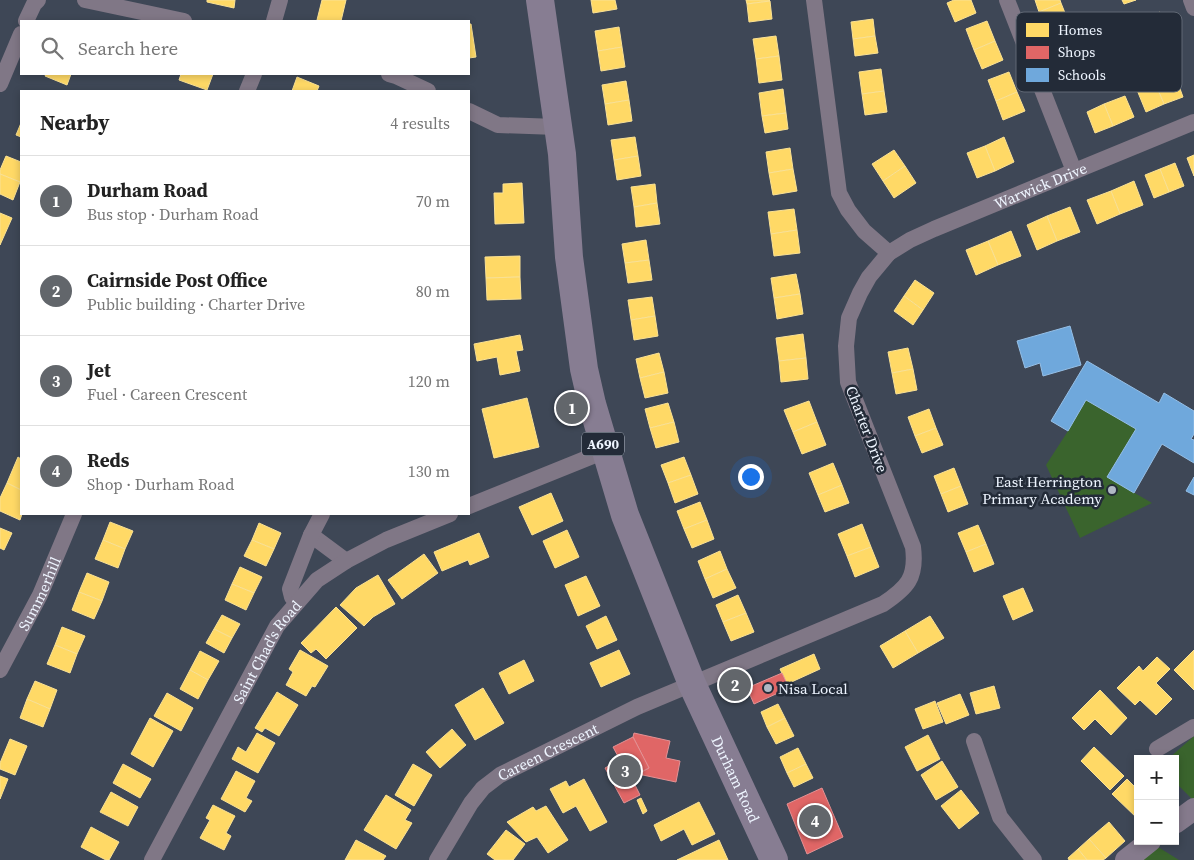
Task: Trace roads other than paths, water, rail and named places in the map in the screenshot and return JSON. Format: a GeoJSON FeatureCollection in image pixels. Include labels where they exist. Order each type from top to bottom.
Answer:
{"type":"FeatureCollection","features":[{"type":"Feature","properties":{"kind":"highway","name":"Durham Road"},"geometry":{"type":"LineString","coordinates":[[540,0],[562,154],[569,257],[584,369],[592,404],[626,515],[692,684],[774,860]]}},
{"type":"Feature","properties":{"kind":"street"},"geometry":{"type":"LineString","coordinates":[[26,20],[38,0]]}},
{"type":"Feature","properties":{"kind":"street"},"geometry":{"type":"LineString","coordinates":[[85,0],[179,20]]}},
{"type":"Feature","properties":{"kind":"street"},"geometry":{"type":"LineString","coordinates":[[274,20],[280,0]]}},
{"type":"Feature","properties":{"kind":"street"},"geometry":{"type":"LineString","coordinates":[[814,0],[839,192],[848,210],[864,231],[889,253]]}},
{"type":"Feature","properties":{"kind":"street"},"geometry":{"type":"LineString","coordinates":[[1007,0],[1016,23]]}},
{"type":"Feature","properties":{"kind":"street"},"geometry":{"type":"LineString","coordinates":[[1191,0],[1194,8]]}},
{"type":"Feature","properties":{"kind":"street"},"geometry":{"type":"LineString","coordinates":[[0,84],[20,36]]}},
{"type":"Feature","properties":{"kind":"street"},"geometry":{"type":"LineString","coordinates":[[247,90],[254,75]]}},
{"type":"Feature","properties":{"kind":"street"},"geometry":{"type":"LineString","coordinates":[[392,75],[426,90]]}},
{"type":"Feature","properties":{"kind":"street"},"geometry":{"type":"LineString","coordinates":[[1043,92],[1074,171]]}},
{"type":"Feature","properties":{"kind":"street"},"geometry":{"type":"LineString","coordinates":[[470,110],[498,124],[557,127]]}},
{"type":"Feature","properties":{"kind":"street","name":"Warwick Drive"},"geometry":{"type":"LineString","coordinates":[[889,253],[934,228],[1194,122]]}},
{"type":"Feature","properties":{"kind":"street","name":"Charter Drive"},"geometry":{"type":"LineString","coordinates":[[692,684],[883,604],[899,594],[913,572],[915,561],[913,547],[848,382],[846,346],[849,318],[869,277],[889,253]]}},
{"type":"Feature","properties":{"kind":"street"},"geometry":{"type":"LineString","coordinates":[[470,506],[605,451]]}},
{"type":"Feature","properties":{"kind":"street","name":"Summerhill"},"geometry":{"type":"LineString","coordinates":[[0,670],[40,595],[74,515]]}},
{"type":"Feature","properties":{"kind":"street"},"geometry":{"type":"LineString","coordinates":[[297,602],[292,597],[290,589],[311,535],[321,515]]}},
{"type":"Feature","properties":{"kind":"street","name":"Saint Chad's Road"},"geometry":{"type":"LineString","coordinates":[[152,860],[277,626],[297,602],[317,580],[346,561],[386,540],[448,515]]}},
{"type":"Feature","properties":{"kind":"street"},"geometry":{"type":"LineString","coordinates":[[311,535],[346,561]]}},
{"type":"Feature","properties":{"kind":"street","name":"Careen Crescent"},"geometry":{"type":"LineString","coordinates":[[437,860],[471,803],[483,788],[500,776],[637,708],[692,684]]}},
{"type":"Feature","properties":{"kind":"street"},"geometry":{"type":"LineString","coordinates":[[1157,749],[1194,727]]}},
{"type":"Feature","properties":{"kind":"street"},"geometry":{"type":"LineString","coordinates":[[974,741],[1000,817],[1034,860]]}},
{"type":"Feature","properties":{"kind":"street"},"geometry":{"type":"LineString","coordinates":[[1179,820],[1194,810]]}},
{"type":"Feature","properties":{"kind":"street"},"geometry":{"type":"LineString","coordinates":[[1126,860],[1145,845]]}},
{"type":"Feature","properties":{"kind":"place","name":"Durham Road"},"geometry":{"type":"Point","coordinates":[572,408]}},
{"type":"Feature","properties":{"kind":"place","name":"East Herrington Primary Academy"},"geometry":{"type":"Point","coordinates":[1112,490]}},
{"type":"Feature","properties":{"kind":"place","name":"Cairnside Post Office"},"geometry":{"type":"Point","coordinates":[735,685]}},
{"type":"Feature","properties":{"kind":"place","name":"Nisa Local"},"geometry":{"type":"Point","coordinates":[768,688]}},
{"type":"Feature","properties":{"kind":"place","name":"Jet"},"geometry":{"type":"Point","coordinates":[625,771]}},
{"type":"Feature","properties":{"kind":"place","name":"Reds"},"geometry":{"type":"Point","coordinates":[815,821]}}]}
